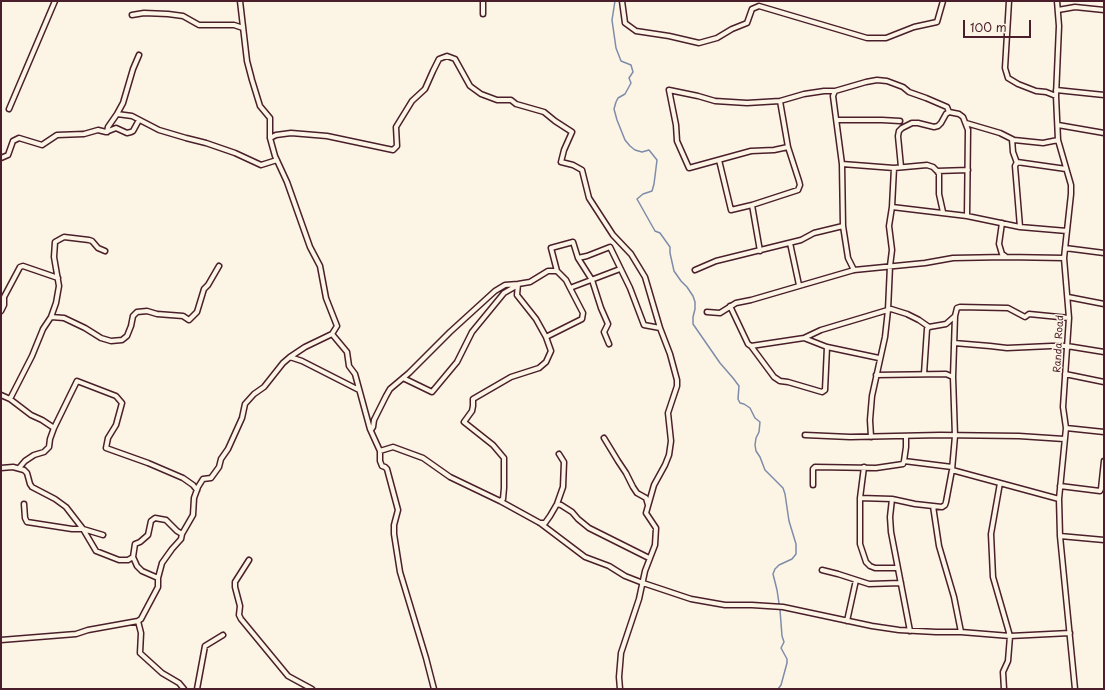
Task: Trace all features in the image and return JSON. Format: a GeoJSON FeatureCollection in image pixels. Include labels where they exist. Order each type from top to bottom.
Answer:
{"type":"FeatureCollection","features":[{"type":"Feature","properties":{"kind":"street"},"geometry":{"type":"LineString","coordinates":[[9,109],[55,1]]}},
{"type":"Feature","properties":{"kind":"street"},"geometry":{"type":"LineString","coordinates":[[1,640],[76,634],[88,630],[138,621],[141,619],[158,587],[158,578],[162,563],[180,539],[193,515],[194,498],[197,490],[203,479],[211,478],[219,466],[221,459],[228,449],[242,418],[245,404],[266,384],[282,363],[305,347],[332,334],[337,326],[326,298],[320,266],[310,247],[287,182],[277,160],[270,138],[270,118],[260,106],[252,80],[247,61],[240,1]]}},
{"type":"Feature","properties":{"kind":"street"},"geometry":{"type":"LineString","coordinates":[[483,1],[483,14]]}},
{"type":"Feature","properties":{"kind":"street"},"geometry":{"type":"LineString","coordinates":[[622,1],[625,23],[636,31],[669,36],[699,43],[717,38],[732,29],[747,23],[752,9],[760,6],[867,38],[886,38],[914,27],[937,22],[943,1]]}},
{"type":"Feature","properties":{"kind":"street"},"geometry":{"type":"LineString","coordinates":[[760,6],[761,1]]}},
{"type":"Feature","properties":{"kind":"street"},"geometry":{"type":"LineString","coordinates":[[1009,1],[1005,68],[1008,78],[1018,84],[1036,91],[1046,92],[1056,96]]}},
{"type":"Feature","properties":{"kind":"street","name":"Randa Road"},"geometry":{"type":"LineString","coordinates":[[1057,1],[1056,96],[1058,140],[1071,185],[1064,258],[1069,318],[1063,407],[1066,428],[1059,499],[1060,536],[1075,689]]}},
{"type":"Feature","properties":{"kind":"street"},"geometry":{"type":"LineString","coordinates":[[1058,10],[1075,7],[1104,10]]}},
{"type":"Feature","properties":{"kind":"street"},"geometry":{"type":"LineString","coordinates":[[132,15],[144,13],[168,14],[183,16],[199,25],[234,25],[243,28]]}},
{"type":"Feature","properties":{"kind":"street"},"geometry":{"type":"LineString","coordinates":[[107,132],[108,127],[123,102],[139,55]]}},
{"type":"Feature","properties":{"kind":"street"},"geometry":{"type":"LineString","coordinates":[[270,138],[276,135],[291,133],[327,136],[393,150],[397,146],[396,127],[412,101],[425,89],[440,59],[447,56],[455,59],[470,86],[481,94],[498,100],[512,100],[516,104],[544,112],[555,122],[572,132],[564,150],[561,162],[574,165],[582,170],[589,198],[613,235],[631,254],[646,277],[660,328],[670,354],[677,380],[677,386],[668,413],[671,441],[669,455],[654,485],[646,513],[657,531],[655,545],[643,577],[643,583],[621,653],[619,677],[620,689]]}},
{"type":"Feature","properties":{"kind":"street"},"geometry":{"type":"LineString","coordinates":[[788,146],[774,150],[751,151],[689,168],[677,141],[676,124],[669,90],[715,101],[747,102],[780,101],[804,94],[835,91],[877,80],[887,81],[903,87],[909,92],[926,98],[947,108],[949,112],[959,114],[963,117],[968,130],[968,216]]}},
{"type":"Feature","properties":{"kind":"street"},"geometry":{"type":"LineString","coordinates":[[1056,90],[1104,95]]}},
{"type":"Feature","properties":{"kind":"street"},"geometry":{"type":"LineString","coordinates":[[835,91],[833,96],[842,164],[843,226],[848,258],[854,270]]}},
{"type":"Feature","properties":{"kind":"street"},"geometry":{"type":"LineString","coordinates":[[719,160],[731,210],[752,205],[798,190],[800,181],[788,146],[780,101]]}},
{"type":"Feature","properties":{"kind":"street"},"geometry":{"type":"LineString","coordinates":[[902,167],[898,136],[899,131],[912,123],[934,127],[938,126],[949,112]]}},
{"type":"Feature","properties":{"kind":"street"},"geometry":{"type":"LineString","coordinates":[[116,114],[132,116],[159,130],[206,143],[235,153],[261,165],[277,160]]}},
{"type":"Feature","properties":{"kind":"street"},"geometry":{"type":"LineString","coordinates":[[1,158],[8,155],[13,141],[19,138],[42,145],[57,135],[84,134],[98,130],[107,132],[116,128],[128,133],[133,131],[139,120]]}},
{"type":"Feature","properties":{"kind":"street"},"geometry":{"type":"LineString","coordinates":[[837,120],[900,121]]}},
{"type":"Feature","properties":{"kind":"street"},"geometry":{"type":"LineString","coordinates":[[966,123],[1000,133],[1014,140],[1043,143],[1058,140]]}},
{"type":"Feature","properties":{"kind":"street"},"geometry":{"type":"LineString","coordinates":[[1058,125],[1104,133]]}},
{"type":"Feature","properties":{"kind":"street"},"geometry":{"type":"LineString","coordinates":[[1012,139],[1013,152],[1017,163],[1020,227]]}},
{"type":"Feature","properties":{"kind":"street"},"geometry":{"type":"LineString","coordinates":[[1017,163],[1066,169]]}},
{"type":"Feature","properties":{"kind":"street"},"geometry":{"type":"LineString","coordinates":[[842,164],[894,168],[927,165],[937,170],[968,170]]}},
{"type":"Feature","properties":{"kind":"street"},"geometry":{"type":"LineString","coordinates":[[871,437],[870,420],[876,375],[885,337],[888,310],[892,250],[890,226],[894,168]]}},
{"type":"Feature","properties":{"kind":"street"},"geometry":{"type":"LineString","coordinates":[[937,170],[939,194],[943,212]]}},
{"type":"Feature","properties":{"kind":"street"},"geometry":{"type":"LineString","coordinates":[[752,205],[760,251]]}},
{"type":"Feature","properties":{"kind":"street"},"geometry":{"type":"LineString","coordinates":[[892,207],[943,212],[1020,227],[1067,231]]}},
{"type":"Feature","properties":{"kind":"street"},"geometry":{"type":"LineString","coordinates":[[1002,223],[999,244],[1002,254],[1006,257]]}},
{"type":"Feature","properties":{"kind":"street"},"geometry":{"type":"LineString","coordinates":[[695,270],[716,261],[790,243],[806,238],[814,233],[843,226]]}},
{"type":"Feature","properties":{"kind":"street"},"geometry":{"type":"LineString","coordinates":[[10,399],[32,356],[43,329],[51,317],[56,303],[58,278],[54,258],[55,242],[64,237],[89,240],[98,248],[105,251]]}},
{"type":"Feature","properties":{"kind":"street"},"geometry":{"type":"LineString","coordinates":[[546,337],[582,319],[583,313],[566,280],[557,271],[551,248],[573,242],[578,258],[592,280],[608,324],[604,332],[609,344]]}},
{"type":"Feature","properties":{"kind":"street"},"geometry":{"type":"LineString","coordinates":[[790,243],[799,285]]}},
{"type":"Feature","properties":{"kind":"street"},"geometry":{"type":"LineString","coordinates":[[578,258],[610,247],[617,258],[620,269],[630,288],[644,325],[660,328]]}},
{"type":"Feature","properties":{"kind":"street"},"geometry":{"type":"LineString","coordinates":[[1065,248],[1104,253]]}},
{"type":"Feature","properties":{"kind":"street"},"geometry":{"type":"LineString","coordinates":[[707,312],[720,313],[736,303],[854,270],[925,263],[954,258],[1064,258]]}},
{"type":"Feature","properties":{"kind":"street"},"geometry":{"type":"LineString","coordinates":[[1,311],[4,305],[4,297],[20,267],[23,266],[58,278]]}},
{"type":"Feature","properties":{"kind":"street"},"geometry":{"type":"LineString","coordinates":[[51,317],[64,318],[101,338],[111,341],[122,340],[127,336],[133,316],[137,312],[147,311],[157,314],[183,316],[189,320],[197,312],[204,289],[208,285],[218,266]]}},
{"type":"Feature","properties":{"kind":"street"},"geometry":{"type":"LineString","coordinates":[[570,288],[620,269]]}},
{"type":"Feature","properties":{"kind":"street"},"geometry":{"type":"LineString","coordinates":[[371,430],[374,420],[386,396],[394,385],[495,291],[505,285],[518,284],[536,279],[548,271],[557,271]]}},
{"type":"Feature","properties":{"kind":"street"},"geometry":{"type":"LineString","coordinates":[[500,501],[502,499],[504,488],[504,458],[494,445],[464,422],[472,411],[473,399],[510,377],[539,368],[546,362],[551,350],[536,319],[517,295],[518,284]]}},
{"type":"Feature","properties":{"kind":"street"},"geometry":{"type":"LineString","coordinates":[[403,378],[432,392],[458,362],[472,332],[504,293],[518,284]]}},
{"type":"Feature","properties":{"kind":"street"},"geometry":{"type":"LineString","coordinates":[[1068,297],[1104,304]]}},
{"type":"Feature","properties":{"kind":"street"},"geometry":{"type":"LineString","coordinates":[[730,306],[748,344],[774,377],[780,381],[822,392],[825,390],[827,347]]}},
{"type":"Feature","properties":{"kind":"street"},"geometry":{"type":"LineString","coordinates":[[860,498],[892,500],[942,507],[945,505],[952,468],[955,436],[953,377],[955,316],[957,308],[1008,308],[1025,317],[1028,314],[1069,318]]}},
{"type":"Feature","properties":{"kind":"street"},"geometry":{"type":"LineString","coordinates":[[751,346],[804,338],[812,333],[891,309],[907,314],[929,327],[946,324],[955,316]]}},
{"type":"Feature","properties":{"kind":"street"},"geometry":{"type":"LineString","coordinates":[[924,374],[926,331],[929,327]]}},
{"type":"Feature","properties":{"kind":"street"},"geometry":{"type":"LineString","coordinates":[[332,334],[347,352],[349,366],[354,374],[371,430],[380,451],[380,461],[382,466],[386,467],[387,469],[398,507],[394,534],[400,572],[424,650],[434,689]]}},
{"type":"Feature","properties":{"kind":"street"},"geometry":{"type":"LineString","coordinates":[[804,338],[827,347],[879,358]]}},
{"type":"Feature","properties":{"kind":"street"},"geometry":{"type":"LineString","coordinates":[[954,343],[1007,348],[1067,346],[1104,352]]}},
{"type":"Feature","properties":{"kind":"street"},"geometry":{"type":"LineString","coordinates":[[290,357],[302,361],[359,390]]}},
{"type":"Feature","properties":{"kind":"street"},"geometry":{"type":"LineString","coordinates":[[876,375],[946,374],[953,377]]}},
{"type":"Feature","properties":{"kind":"street"},"geometry":{"type":"LineString","coordinates":[[1065,374],[1104,382]]}},
{"type":"Feature","properties":{"kind":"street"},"geometry":{"type":"LineString","coordinates":[[19,468],[25,461],[34,455],[44,452],[49,447],[54,428],[77,381],[116,396],[122,404],[116,425],[108,438],[106,448],[148,463],[183,478],[197,490]]}},
{"type":"Feature","properties":{"kind":"street"},"geometry":{"type":"LineString","coordinates":[[1,395],[10,399],[31,415],[54,428]]}},
{"type":"Feature","properties":{"kind":"street"},"geometry":{"type":"LineString","coordinates":[[1066,428],[1104,432]]}},
{"type":"Feature","properties":{"kind":"street"},"geometry":{"type":"LineString","coordinates":[[805,435],[871,437],[922,435],[1018,436],[1064,439]]}},
{"type":"Feature","properties":{"kind":"street"},"geometry":{"type":"LineString","coordinates":[[813,485],[813,469],[815,467],[876,468],[902,464],[904,461],[906,436]]}},
{"type":"Feature","properties":{"kind":"street"},"geometry":{"type":"LineString","coordinates":[[604,438],[637,493],[646,498],[648,508]]}},
{"type":"Feature","properties":{"kind":"street"},"geometry":{"type":"LineString","coordinates":[[380,451],[393,447],[423,458],[450,477],[540,522],[585,557],[609,566],[625,576],[698,601],[725,605],[783,607],[872,626],[910,631],[961,632],[1010,636],[1070,633]]}},
{"type":"Feature","properties":{"kind":"street"},"geometry":{"type":"LineString","coordinates":[[540,522],[544,523],[550,516],[557,504],[562,487],[564,478],[564,462],[559,454]]}},
{"type":"Feature","properties":{"kind":"street"},"geometry":{"type":"LineString","coordinates":[[904,461],[952,468],[1059,499]]}},
{"type":"Feature","properties":{"kind":"street"},"geometry":{"type":"LineString","coordinates":[[1060,486],[1102,491],[1104,461]]}},
{"type":"Feature","properties":{"kind":"street"},"geometry":{"type":"LineString","coordinates":[[864,467],[860,498],[860,544],[866,562],[875,568],[897,568]]}},
{"type":"Feature","properties":{"kind":"street"},"geometry":{"type":"LineString","coordinates":[[1,468],[19,468],[27,473],[32,487],[55,499],[66,508],[83,529],[96,551],[119,560],[128,560],[133,557]]}},
{"type":"Feature","properties":{"kind":"street"},"geometry":{"type":"LineString","coordinates":[[1000,483],[991,534],[993,577],[1010,636],[1008,661],[1003,672],[1004,689]]}},
{"type":"Feature","properties":{"kind":"street"},"geometry":{"type":"LineString","coordinates":[[892,500],[890,517],[897,568],[910,631]]}},
{"type":"Feature","properties":{"kind":"street"},"geometry":{"type":"LineString","coordinates":[[24,504],[25,518],[27,522],[72,529],[83,529],[104,534]]}},
{"type":"Feature","properties":{"kind":"street"},"geometry":{"type":"LineString","coordinates":[[557,504],[572,512],[589,528],[649,558]]}},
{"type":"Feature","properties":{"kind":"street"},"geometry":{"type":"LineString","coordinates":[[933,506],[939,546],[956,606],[961,632]]}},
{"type":"Feature","properties":{"kind":"street"},"geometry":{"type":"LineString","coordinates":[[72,529],[73,517]]}},
{"type":"Feature","properties":{"kind":"street"},"geometry":{"type":"LineString","coordinates":[[158,578],[142,571],[137,566],[133,557],[135,544],[140,542],[148,534],[151,521],[155,518],[166,520],[182,534]]}},
{"type":"Feature","properties":{"kind":"street"},"geometry":{"type":"LineString","coordinates":[[1060,536],[1104,540]]}},
{"type":"Feature","properties":{"kind":"street"},"geometry":{"type":"LineString","coordinates":[[249,560],[235,582],[240,606],[239,615],[288,676],[312,689]]}},
{"type":"Feature","properties":{"kind":"street"},"geometry":{"type":"LineString","coordinates":[[822,570],[869,584],[901,583]]}},
{"type":"Feature","properties":{"kind":"street"},"geometry":{"type":"LineString","coordinates":[[847,621],[856,580]]}},
{"type":"Feature","properties":{"kind":"street"},"geometry":{"type":"LineString","coordinates":[[138,621],[142,633],[140,654],[162,672],[179,683],[184,689]]}},
{"type":"Feature","properties":{"kind":"street"},"geometry":{"type":"LineString","coordinates":[[197,689],[205,646],[223,636]]}},
{"type":"Feature","properties":{"kind":"waterway"},"geometry":{"type":"LineString","coordinates":[[615,1],[612,20],[616,48],[621,61],[631,65],[633,72],[629,78],[631,83],[625,94],[618,98],[614,109],[625,140],[630,146],[635,150],[642,152],[649,150],[657,160],[652,191],[643,194],[637,199],[655,231],[660,233],[670,247],[674,271],[693,296],[695,302],[693,324],[720,363],[739,386],[738,399],[740,403],[750,408],[755,418],[760,422],[755,445],[756,451],[765,470],[783,488],[785,494],[789,521],[796,544],[796,554],[792,559],[779,565],[773,574],[777,590],[784,642],[781,648],[787,659],[781,685],[778,689]]}}]}
